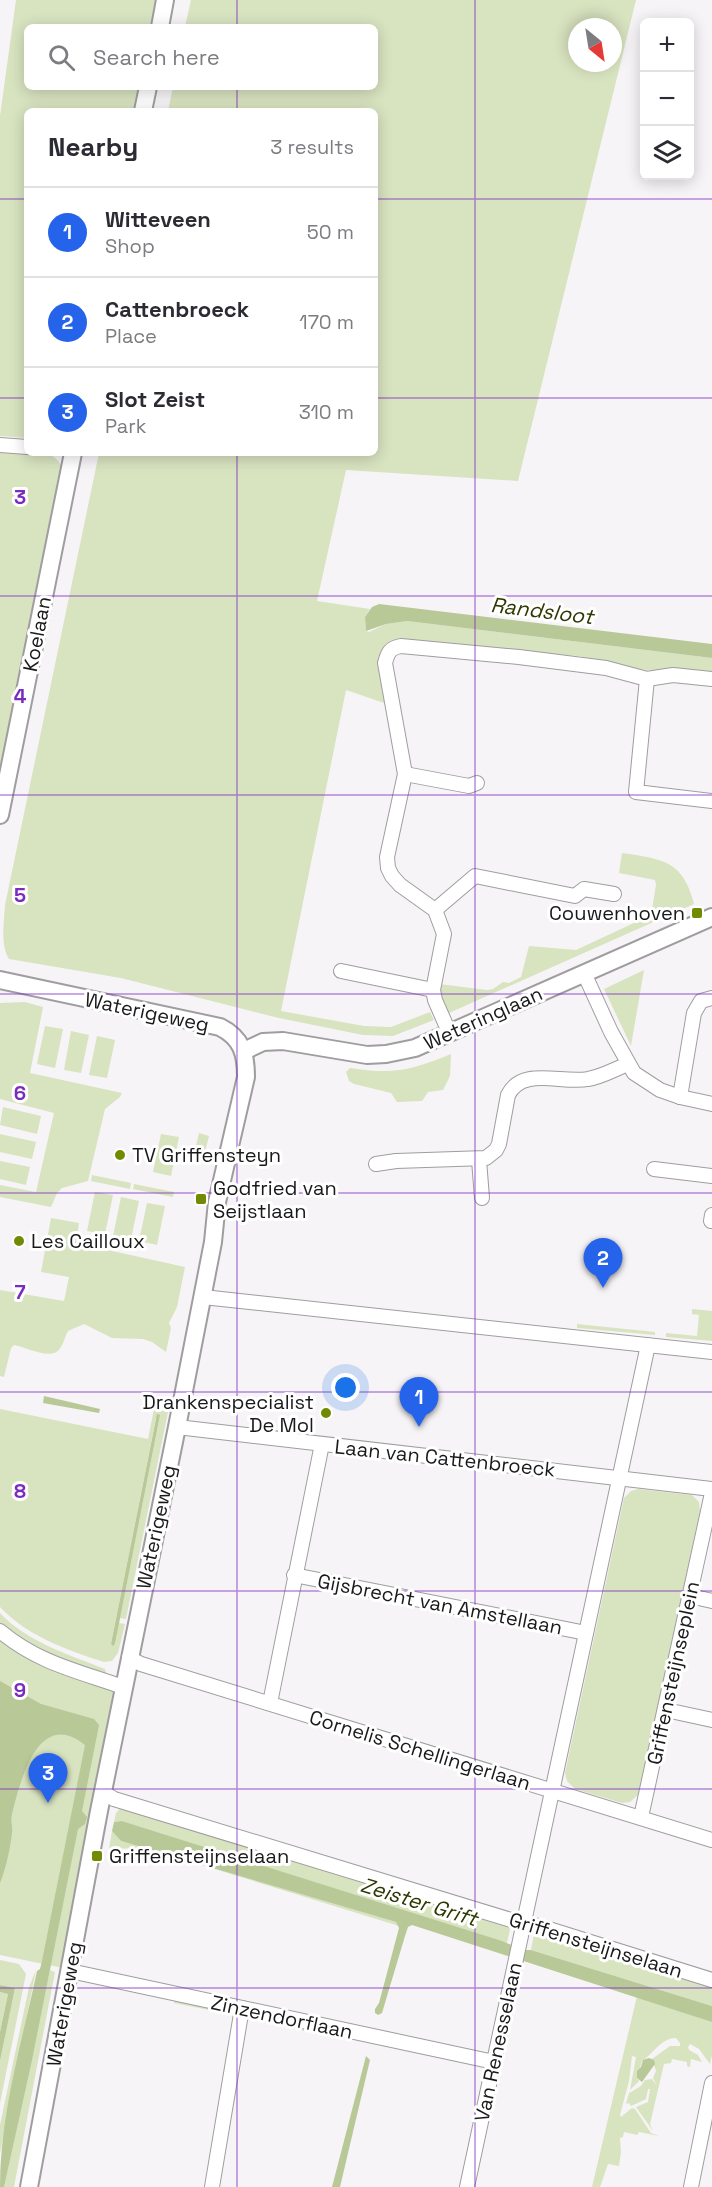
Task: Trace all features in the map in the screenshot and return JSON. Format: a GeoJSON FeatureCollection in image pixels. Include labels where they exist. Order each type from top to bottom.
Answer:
{"type":"FeatureCollection","features":[{"type":"Feature","properties":{"kind":"street"},"geometry":{"type":"LineString","coordinates":[[161,24],[165,0]]}},
{"type":"Feature","properties":{"kind":"street"},"geometry":{"type":"LineString","coordinates":[[144,108],[146,90]]}},
{"type":"Feature","properties":{"kind":"street"},"geometry":{"type":"LineString","coordinates":[[0,445],[24,447]]}},
{"type":"Feature","properties":{"kind":"street","name":"Koelaan"},"geometry":{"type":"LineString","coordinates":[[0,815],[70,456]]}},
{"type":"Feature","properties":{"kind":"street"},"geometry":{"type":"LineString","coordinates":[[450,1032],[435,1000],[433,990],[444,934],[435,910],[400,885],[388,868],[387,856],[405,774],[385,663],[388,652],[401,646],[530,658],[606,668],[647,679],[673,675],[712,679]]}},
{"type":"Feature","properties":{"kind":"street"},"geometry":{"type":"LineString","coordinates":[[647,679],[636,792],[712,801]]}},
{"type":"Feature","properties":{"kind":"street"},"geometry":{"type":"LineString","coordinates":[[405,774],[470,786],[477,783]]}},
{"type":"Feature","properties":{"kind":"street"},"geometry":{"type":"LineString","coordinates":[[435,910],[476,876],[575,896],[584,889],[614,894]]}},
{"type":"Feature","properties":{"kind":"street","name":"Weteringlaan"},"geometry":{"type":"LineString","coordinates":[[244,1051],[263,1042],[284,1041],[367,1055],[415,1048],[712,917]]}},
{"type":"Feature","properties":{"kind":"street"},"geometry":{"type":"LineString","coordinates":[[341,971],[433,990]]}},
{"type":"Feature","properties":{"kind":"street"},"geometry":{"type":"LineString","coordinates":[[584,973],[634,1073],[660,1090],[712,1104]]}},
{"type":"Feature","properties":{"kind":"street","name":"Waterigeweg"},"geometry":{"type":"LineString","coordinates":[[0,980],[220,1027],[233,1035],[244,1051],[246,1077],[217,1202],[213,1242],[203,1297],[123,1687],[30,2187]]}},
{"type":"Feature","properties":{"kind":"street"},"geometry":{"type":"LineString","coordinates":[[680,1097],[694,1013],[701,1001],[712,998]]}},
{"type":"Feature","properties":{"kind":"street"},"geometry":{"type":"LineString","coordinates":[[376,1164],[396,1161],[479,1160],[492,1155],[496,1150],[508,1095],[519,1082],[531,1079],[589,1079],[628,1064]]}},
{"type":"Feature","properties":{"kind":"street"},"geometry":{"type":"LineString","coordinates":[[479,1160],[482,1197]]}},
{"type":"Feature","properties":{"kind":"street"},"geometry":{"type":"LineString","coordinates":[[654,1169],[712,1176]]}},
{"type":"Feature","properties":{"kind":"street"},"geometry":{"type":"LineString","coordinates":[[711,1221],[712,1215]]}},
{"type":"Feature","properties":{"kind":"street"},"geometry":{"type":"LineString","coordinates":[[203,1297],[712,1352]]}},
{"type":"Feature","properties":{"kind":"street"},"geometry":{"type":"LineString","coordinates":[[552,1791],[648,1345]]}},
{"type":"Feature","properties":{"kind":"street","name":"Laan van Cattenbroeck"},"geometry":{"type":"LineString","coordinates":[[177,1427],[620,1477],[712,1491]]}},
{"type":"Feature","properties":{"kind":"street"},"geometry":{"type":"LineString","coordinates":[[270,1703],[322,1444]]}},
{"type":"Feature","properties":{"kind":"street","name":"Griffensteijnseplein"},"geometry":{"type":"LineString","coordinates":[[641,1817],[712,1491]]}},
{"type":"Feature","properties":{"kind":"street","name":"Gijsbrecht van Amstellaan"},"geometry":{"type":"LineString","coordinates":[[294,1575],[586,1633]]}},
{"type":"Feature","properties":{"kind":"street"},"geometry":{"type":"LineString","coordinates":[[690,1596],[712,1601]]}},
{"type":"Feature","properties":{"kind":"street"},"geometry":{"type":"LineString","coordinates":[[0,1631],[15,1643],[57,1666],[123,1687]]}},
{"type":"Feature","properties":{"kind":"street","name":"Cornelis Schellingerlaan"},"geometry":{"type":"LineString","coordinates":[[129,1658],[141,1664],[712,1840]]}},
{"type":"Feature","properties":{"kind":"street"},"geometry":{"type":"LineString","coordinates":[[666,1710],[712,1720]]}},
{"type":"Feature","properties":{"kind":"street","name":"Van Renesselaan"},"geometry":{"type":"LineString","coordinates":[[466,2187],[552,1791]]}},
{"type":"Feature","properties":{"kind":"street","name":"Griffensteijnselaan"},"geometry":{"type":"LineString","coordinates":[[103,1792],[114,1799],[712,1980]]}},
{"type":"Feature","properties":{"kind":"street","name":"Zinzendorflaan"},"geometry":{"type":"LineString","coordinates":[[70,1971],[494,2062]]}},
{"type":"Feature","properties":{"kind":"street"},"geometry":{"type":"LineString","coordinates":[[212,2187],[242,2008]]}},
{"type":"Feature","properties":{"kind":"street"},"geometry":{"type":"LineString","coordinates":[[691,2187],[712,2083]]}},
{"type":"Feature","properties":{"kind":"shaded area"},"geometry":{"type":"Polygon","coordinates":[[[16,0],[159,0],[154,24],[24,24],[24,90],[140,90],[137,108],[24,108],[24,438],[0,436],[0,116],[16,0]]]}},
{"type":"Feature","properties":{"kind":"shaded area"},"geometry":{"type":"Polygon","coordinates":[[[191,0],[636,0],[622,57],[622,18],[568,18],[568,72],[618,72],[518,481],[346,470],[317,601],[370,609],[365,617],[366,631],[369,632],[386,624],[407,621],[712,658],[712,671],[661,671],[635,669],[579,656],[463,647],[397,639],[386,644],[380,656],[387,704],[346,690],[281,1011],[364,1026],[391,1027],[430,1012],[434,1020],[393,1036],[363,1035],[279,1018],[121,978],[9,959],[4,947],[3,933],[5,905],[98,456],[378,456],[378,108],[169,108],[172,90],[378,90],[378,24],[186,24],[191,0]]]}},
{"type":"Feature","properties":{"kind":"shaded area"},"geometry":{"type":"Polygon","coordinates":[[[0,452],[24,453],[24,456],[52,456],[58,461],[63,472],[40,568],[0,774],[0,452]]]}},
{"type":"Feature","properties":{"kind":"shaded area"},"geometry":{"type":"Polygon","coordinates":[[[379,604],[712,644],[712,658],[407,621],[386,624],[366,631],[365,617],[372,607],[379,604]]]}},
{"type":"Feature","properties":{"kind":"shaded area"},"geometry":{"type":"Polygon","coordinates":[[[622,853],[649,857],[669,864],[684,878],[694,904],[449,1013],[439,984],[493,989],[503,982],[509,983],[521,977],[529,946],[576,950],[651,915],[655,880],[619,873],[622,853]]]}},
{"type":"Feature","properties":{"kind":"shaded area"},"geometry":{"type":"Polygon","coordinates":[[[644,970],[631,1046],[604,989],[644,970]]]}},
{"type":"Feature","properties":{"kind":"shaded area"},"geometry":{"type":"Polygon","coordinates":[[[25,1002],[43,1007],[30,1073],[122,1093],[105,1109],[88,1181],[62,1188],[57,1193],[51,1207],[0,1197],[0,1185],[36,1192],[54,1113],[0,1099],[0,1003],[25,1002]]]}},
{"type":"Feature","properties":{"kind":"shaded area"},"geometry":{"type":"Polygon","coordinates":[[[45,1026],[63,1029],[55,1068],[37,1064],[45,1026]]]}},
{"type":"Feature","properties":{"kind":"shaded area"},"geometry":{"type":"Polygon","coordinates":[[[71,1031],[89,1035],[81,1073],[64,1070],[71,1031]]]}},
{"type":"Feature","properties":{"kind":"shaded area"},"geometry":{"type":"Polygon","coordinates":[[[97,1036],[115,1040],[107,1078],[89,1075],[97,1036]]]}},
{"type":"Feature","properties":{"kind":"shaded area"},"geometry":{"type":"Polygon","coordinates":[[[451,1054],[450,1076],[443,1090],[428,1092],[422,1101],[397,1102],[391,1093],[354,1084],[349,1081],[346,1072],[350,1068],[378,1071],[402,1070],[451,1054]]]}},
{"type":"Feature","properties":{"kind":"shaded area"},"geometry":{"type":"Polygon","coordinates":[[[3,1107],[41,1116],[37,1134],[0,1125],[3,1107]]]}},
{"type":"Feature","properties":{"kind":"shaded area"},"geometry":{"type":"Polygon","coordinates":[[[199,1133],[209,1136],[204,1156],[194,1154],[199,1133]]]}},
{"type":"Feature","properties":{"kind":"shaded area"},"geometry":{"type":"Polygon","coordinates":[[[0,1134],[36,1142],[32,1159],[0,1152],[0,1134]]]}},
{"type":"Feature","properties":{"kind":"shaded area"},"geometry":{"type":"Polygon","coordinates":[[[161,1134],[179,1137],[171,1176],[153,1172],[161,1134]]]}},
{"type":"Feature","properties":{"kind":"shaded area"},"geometry":{"type":"Polygon","coordinates":[[[0,1161],[30,1167],[26,1185],[0,1179],[0,1161]]]}},
{"type":"Feature","properties":{"kind":"shaded area"},"geometry":{"type":"Polygon","coordinates":[[[92,1175],[131,1183],[130,1189],[91,1181],[92,1175]]]}},
{"type":"Feature","properties":{"kind":"shaded area"},"geometry":{"type":"Polygon","coordinates":[[[134,1184],[174,1192],[173,1197],[133,1189],[134,1184]]]}},
{"type":"Feature","properties":{"kind":"shaded area"},"geometry":{"type":"Polygon","coordinates":[[[95,1192],[113,1195],[105,1234],[87,1231],[95,1192]]]}},
{"type":"Feature","properties":{"kind":"shaded area"},"geometry":{"type":"Polygon","coordinates":[[[121,1197],[139,1201],[131,1239],[113,1236],[121,1197]]]}},
{"type":"Feature","properties":{"kind":"shaded area"},"geometry":{"type":"Polygon","coordinates":[[[147,1203],[165,1206],[157,1245],[139,1241],[147,1203]]]}},
{"type":"Feature","properties":{"kind":"shaded area"},"geometry":{"type":"Polygon","coordinates":[[[51,1218],[79,1223],[76,1243],[185,1267],[177,1307],[169,1323],[171,1328],[166,1352],[152,1342],[143,1339],[112,1338],[84,1324],[68,1331],[59,1350],[55,1353],[49,1354],[14,1345],[11,1348],[4,1377],[0,1376],[0,1290],[64,1301],[69,1277],[41,1272],[51,1218]]]}},
{"type":"Feature","properties":{"kind":"shaded area"},"geometry":{"type":"Polygon","coordinates":[[[692,1309],[712,1311],[712,1341],[666,1337],[666,1333],[697,1336],[699,1315],[692,1314],[692,1309]]]}},
{"type":"Feature","properties":{"kind":"shaded area"},"geometry":{"type":"Polygon","coordinates":[[[577,1324],[655,1332],[655,1335],[577,1328],[577,1324]]]}},
{"type":"Feature","properties":{"kind":"shaded area"},"geometry":{"type":"Polygon","coordinates":[[[44,1396],[100,1409],[99,1413],[43,1403],[44,1396]]]}},
{"type":"Feature","properties":{"kind":"shaded area"},"geometry":{"type":"Polygon","coordinates":[[[0,1409],[148,1439],[154,1409],[168,1412],[126,1619],[120,1618],[160,1415],[156,1418],[111,1644],[115,1645],[119,1623],[125,1624],[118,1653],[112,1661],[104,1662],[48,1641],[22,1626],[0,1607],[0,1409]]]}},
{"type":"Feature","properties":{"kind":"shaded area"},"geometry":{"type":"Polygon","coordinates":[[[157,1414],[160,1415],[113,1646],[111,1644],[157,1414]]]}},
{"type":"Feature","properties":{"kind":"shaded area"},"geometry":{"type":"Polygon","coordinates":[[[638,1489],[692,1495],[699,1502],[700,1511],[639,1794],[630,1802],[622,1803],[575,1789],[567,1781],[565,1773],[624,1498],[631,1491],[638,1489]]]}},
{"type":"Feature","properties":{"kind":"shaded area"},"geometry":{"type":"Polygon","coordinates":[[[0,1613],[36,1640],[105,1669],[107,1675],[65,1661],[24,1641],[0,1624],[0,1613]]]}},
{"type":"Feature","properties":{"kind":"shaded area"},"geometry":{"type":"Polygon","coordinates":[[[0,1633],[122,1689],[68,1969],[0,1955],[0,1633]]]}},
{"type":"Feature","properties":{"kind":"shaded area"},"geometry":{"type":"Polygon","coordinates":[[[0,1681],[41,1704],[94,1719],[99,1725],[82,1811],[87,1817],[85,1824],[78,1829],[4,2187],[0,2187],[1,2160],[8,2105],[37,1971],[42,1961],[85,1745],[69,1736],[55,1735],[43,1742],[34,1753],[20,1784],[11,1817],[10,1845],[0,1883],[0,1681]]]}},
{"type":"Feature","properties":{"kind":"shaded area"},"geometry":{"type":"Polygon","coordinates":[[[122,1806],[511,1924],[507,1943],[122,1821],[114,1822],[116,1813],[122,1806]]]}},
{"type":"Feature","properties":{"kind":"shaded area"},"geometry":{"type":"Polygon","coordinates":[[[122,1821],[502,1941],[523,1950],[531,1950],[712,2006],[712,2022],[412,1925],[408,1927],[382,2013],[378,2015],[375,2009],[379,2003],[399,1928],[396,1922],[121,1841],[112,1831],[114,1822],[122,1821]]]}},
{"type":"Feature","properties":{"kind":"shaded area"},"geometry":{"type":"Polygon","coordinates":[[[112,1831],[121,1841],[396,1922],[399,1926],[140,1848],[109,1849],[112,1831]]]}},
{"type":"Feature","properties":{"kind":"shaded area"},"geometry":{"type":"Polygon","coordinates":[[[535,1929],[712,1984],[712,2006],[531,1950],[535,1929]]]}},
{"type":"Feature","properties":{"kind":"shaded area"},"geometry":{"type":"Polygon","coordinates":[[[0,1960],[19,1964],[26,1974],[0,2103],[0,2061],[15,1988],[0,1985],[0,1960]]]}},
{"type":"Feature","properties":{"kind":"shaded area"},"geometry":{"type":"Polygon","coordinates":[[[36,1970],[0,2153],[0,2125],[29,1987],[36,1970]]]}},
{"type":"Feature","properties":{"kind":"shaded area"},"geometry":{"type":"Polygon","coordinates":[[[50,1970],[55,1972],[14,2187],[4,2187],[50,1970]]]}},
{"type":"Feature","properties":{"kind":"shaded area"},"geometry":{"type":"Polygon","coordinates":[[[0,1985],[15,1988],[0,2061],[0,2032],[8,1994],[0,1992],[0,1985]]]}},
{"type":"Feature","properties":{"kind":"shaded area"},"geometry":{"type":"Polygon","coordinates":[[[0,1992],[8,1994],[0,2032],[0,1992]]]}},
{"type":"Feature","properties":{"kind":"shaded area"},"geometry":{"type":"Polygon","coordinates":[[[637,1996],[712,2022],[710,2064],[699,2049],[690,2044],[689,2050],[698,2055],[702,2062],[691,2059],[690,2067],[687,2066],[687,2062],[672,2059],[671,2063],[664,2064],[650,2124],[653,2131],[636,2107],[648,2102],[650,2089],[648,2089],[646,2099],[631,2106],[629,2103],[626,2104],[629,2093],[641,2086],[645,2080],[652,2079],[657,2086],[653,2078],[656,2071],[652,2059],[670,2046],[680,2046],[680,2043],[676,2038],[666,2040],[642,2061],[637,2078],[639,2081],[630,2090],[636,2057],[632,2056],[629,2081],[620,2115],[621,2117],[632,2108],[635,2109],[651,2133],[659,2136],[624,2132],[623,2137],[620,2138],[619,2166],[608,2164],[600,2187],[592,2187],[637,1996]]]}},
{"type":"Feature","properties":{"kind":"shaded area"},"geometry":{"type":"Polygon","coordinates":[[[174,1999],[223,2010],[229,2014],[174,2003],[174,1999]]]}},
{"type":"Feature","properties":{"kind":"shaded area"},"geometry":{"type":"Polygon","coordinates":[[[254,2018],[305,2029],[304,2031],[253,2020],[254,2018]]]}},
{"type":"Feature","properties":{"kind":"shaded area"},"geometry":{"type":"Polygon","coordinates":[[[366,2056],[370,2060],[340,2187],[332,2187],[366,2056]]]}},
{"type":"Feature","properties":{"kind":"shaded area"},"geometry":{"type":"Polygon","coordinates":[[[649,2058],[654,2060],[655,2064],[642,2082],[637,2078],[637,2071],[643,2060],[649,2058]]]}},
{"type":"Feature","properties":{"kind":"place","name":"Couwenhoven"},"geometry":{"type":"Point","coordinates":[697,913]}},
{"type":"Feature","properties":{"kind":"place","name":"TV Griffensteyn"},"geometry":{"type":"Point","coordinates":[120,1155]}},
{"type":"Feature","properties":{"kind":"place","name":"Godfried van Seijstlaan"},"geometry":{"type":"Point","coordinates":[201,1199]}},
{"type":"Feature","properties":{"kind":"place","name":"Les Cailloux"},"geometry":{"type":"Point","coordinates":[19,1241]}},
{"type":"Feature","properties":{"kind":"place","name":"Cattenbroeck"},"geometry":{"type":"Point","coordinates":[603,1288]}},
{"type":"Feature","properties":{"kind":"place","name":"Drankenspecialist De Mol"},"geometry":{"type":"Point","coordinates":[326,1413]}},
{"type":"Feature","properties":{"kind":"place","name":"Witteveen"},"geometry":{"type":"Point","coordinates":[419,1427]}},
{"type":"Feature","properties":{"kind":"place","name":"Slot Zeist"},"geometry":{"type":"Point","coordinates":[48,1803]}},
{"type":"Feature","properties":{"kind":"place","name":"Griffensteijnselaan"},"geometry":{"type":"Point","coordinates":[97,1856]}},
{"type":"Feature","properties":{"kind":"water label","name":"Randsloot"},"geometry":{"type":"Point","coordinates":[542,611]}},
{"type":"Feature","properties":{"kind":"water label","name":"Zeister Grift"},"geometry":{"type":"Point","coordinates":[419,1902]}}]}
